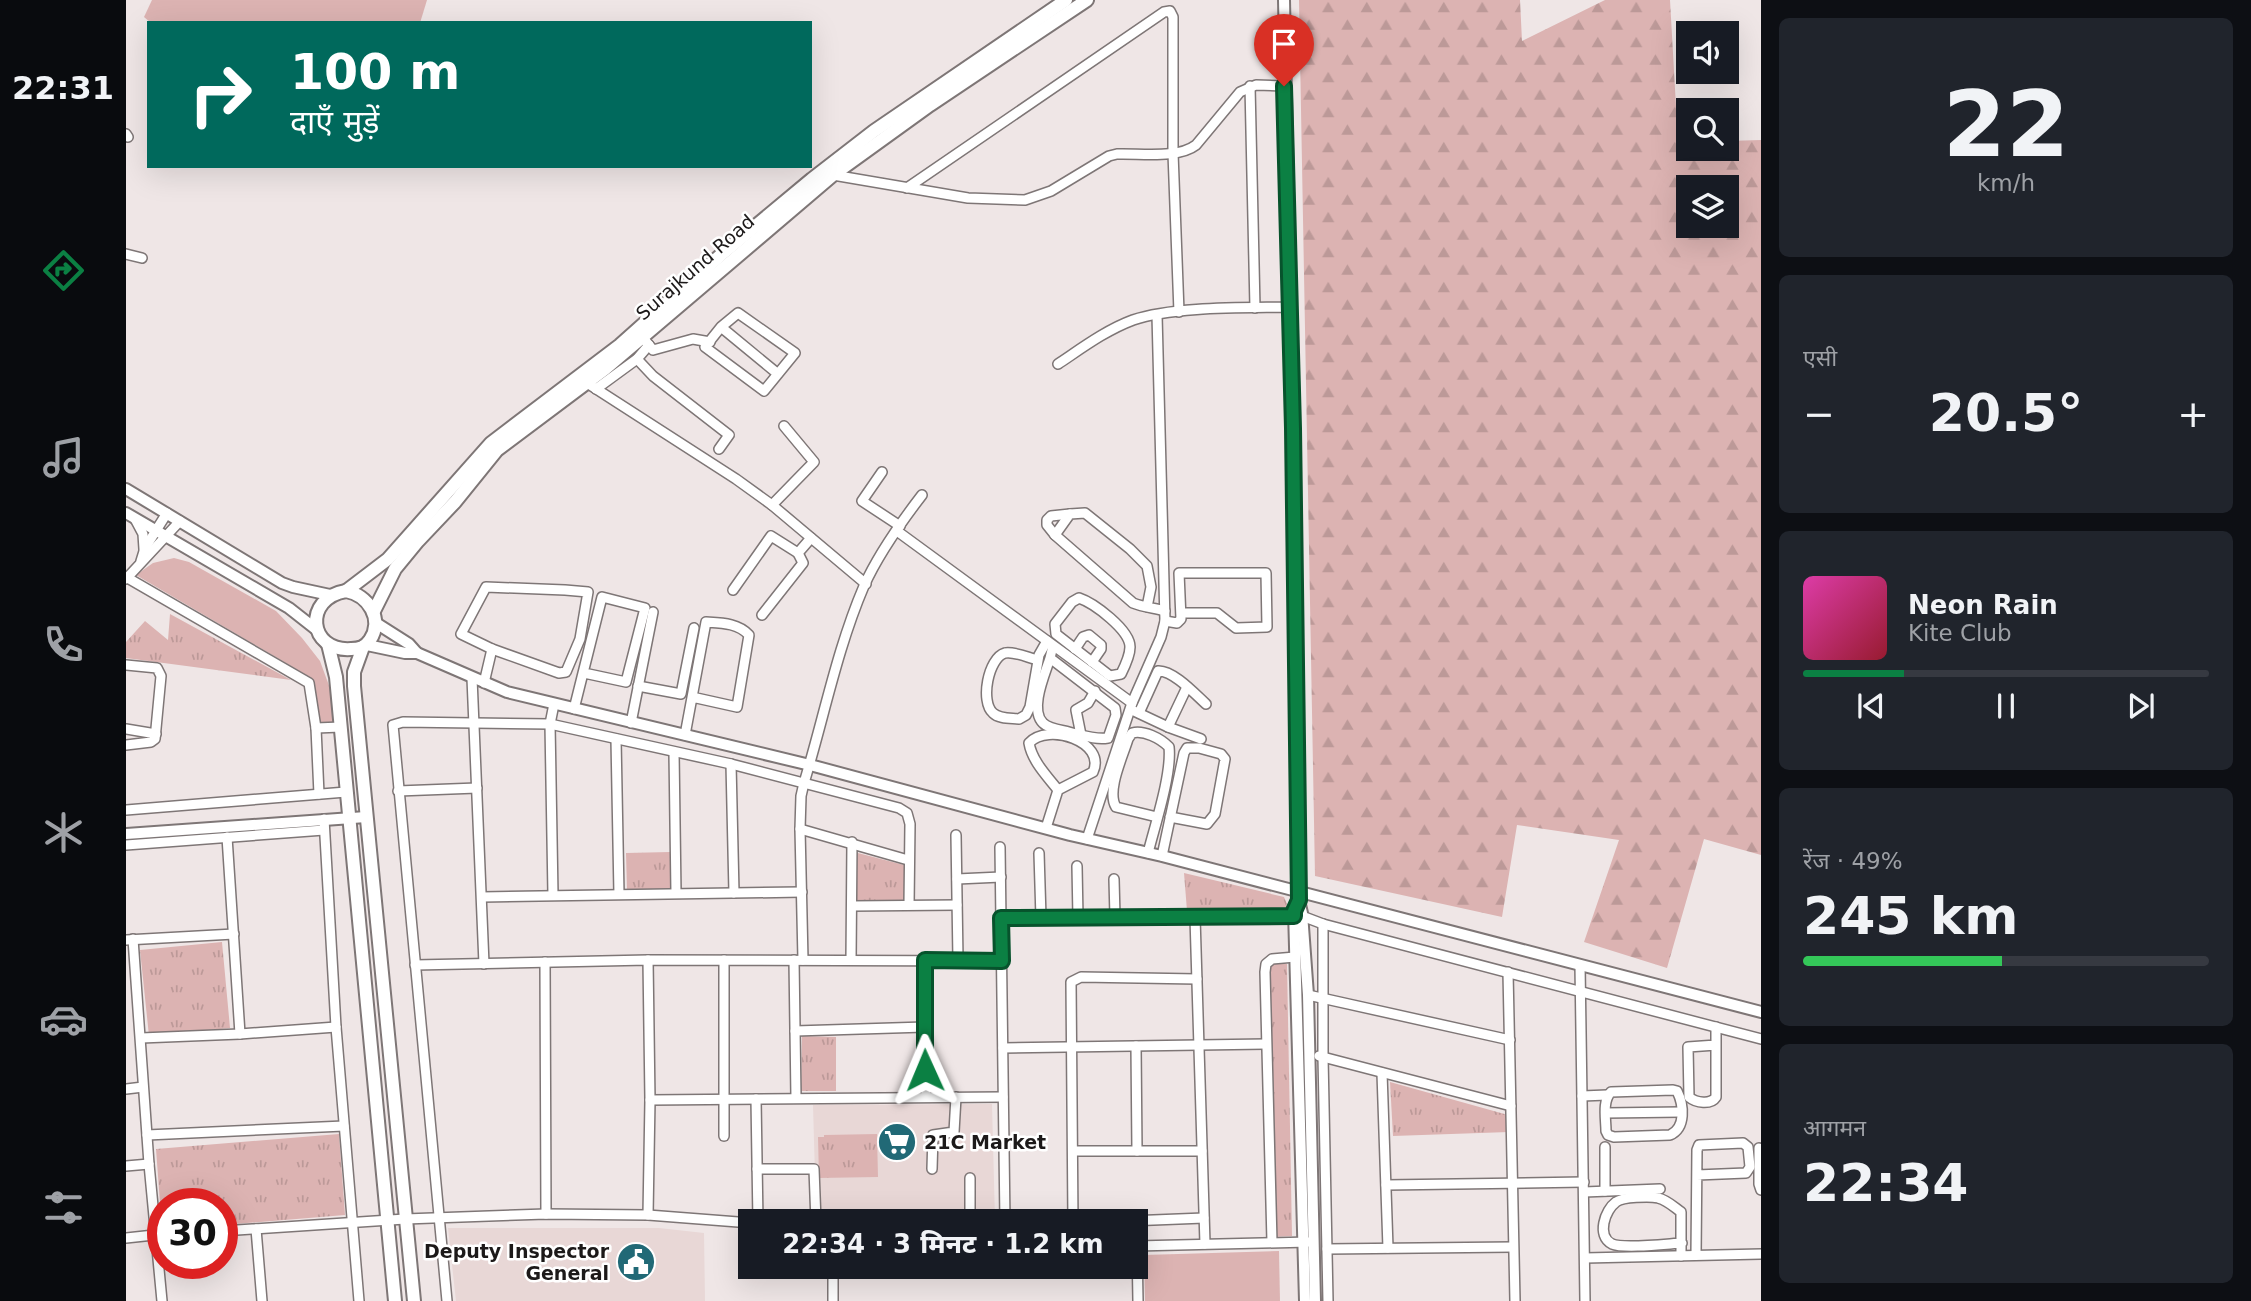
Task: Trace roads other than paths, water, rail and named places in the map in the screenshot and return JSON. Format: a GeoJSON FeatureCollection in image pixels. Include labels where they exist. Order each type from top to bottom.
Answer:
{"type":"FeatureCollection","features":[{"type":"Feature","properties":{"kind":"main road","name":"Surajkund Road"},"geometry":{"type":"LineString","coordinates":[[346,591],[388,559],[491,443],[620,345],[722,254],[812,179],[874,131],[1066,0]]}},
{"type":"Feature","properties":{"kind":"main road","name":"Surajkund Road"},"geometry":{"type":"LineString","coordinates":[[375,617],[395,569],[455,502],[491,456],[591,386],[646,341],[832,175],[930,105],[1087,0]]}},
{"type":"Feature","properties":{"kind":"main road"},"geometry":{"type":"LineString","coordinates":[[395,1301],[336,677],[328,644],[317,630],[316,617],[320,605],[330,595],[346,591],[364,598],[375,617],[373,635],[365,646],[354,673],[354,686],[414,1301]]}},
{"type":"Feature","properties":{"kind":"main road"},"geometry":{"type":"LineString","coordinates":[[328,644],[341,650],[365,646]]}},
{"type":"Feature","properties":{"kind":"street"},"geometry":{"type":"LineString","coordinates":[[1284,0],[1299,896],[1294,911],[1298,916],[1308,995],[1311,1128],[1312,1195],[1305,1301]]}},
{"type":"Feature","properties":{"kind":"street"},"geometry":{"type":"LineString","coordinates":[[907,188],[1167,10],[1173,17],[1173,153],[1180,312]]}},
{"type":"Feature","properties":{"kind":"street"},"geometry":{"type":"LineString","coordinates":[[832,175],[968,198],[1025,200],[1051,191],[1109,156],[1184,152],[1196,145],[1236,96],[1250,86],[1284,86]]}},
{"type":"Feature","properties":{"kind":"street"},"geometry":{"type":"LineString","coordinates":[[1250,86],[1255,307]]}},
{"type":"Feature","properties":{"kind":"street"},"geometry":{"type":"LineString","coordinates":[[126,254],[142,258]]}},
{"type":"Feature","properties":{"kind":"street"},"geometry":{"type":"LineString","coordinates":[[1058,364],[1109,331],[1136,319],[1180,312],[1291,307]]}},
{"type":"Feature","properties":{"kind":"street"},"geometry":{"type":"LineString","coordinates":[[738,313],[795,353],[764,391],[705,347],[710,342],[721,327],[738,313]]}},
{"type":"Feature","properties":{"kind":"street"},"geometry":{"type":"LineString","coordinates":[[1087,839],[1161,637],[1165,616],[1157,315]]}},
{"type":"Feature","properties":{"kind":"street"},"geometry":{"type":"LineString","coordinates":[[721,327],[778,374]]}},
{"type":"Feature","properties":{"kind":"street"},"geometry":{"type":"LineString","coordinates":[[710,342],[693,339],[653,350],[646,341],[637,359],[591,386],[736,479],[772,505],[866,584]]}},
{"type":"Feature","properties":{"kind":"street"},"geometry":{"type":"LineString","coordinates":[[637,359],[653,376],[729,435],[719,449]]}},
{"type":"Feature","properties":{"kind":"street"},"geometry":{"type":"LineString","coordinates":[[772,505],[814,462],[785,426]]}},
{"type":"Feature","properties":{"kind":"street"},"geometry":{"type":"LineString","coordinates":[[882,471],[863,501],[1050,643],[1085,661],[1110,676],[1116,676],[1121,674],[1126,665],[1130,647],[1128,638],[1091,602],[1079,598],[1072,602],[1055,624],[1056,634],[1075,649],[1085,661],[1133,709],[1168,727],[1201,739]]}},
{"type":"Feature","properties":{"kind":"street"},"geometry":{"type":"LineString","coordinates":[[126,489],[282,583],[330,595]]}},
{"type":"Feature","properties":{"kind":"street"},"geometry":{"type":"LineString","coordinates":[[796,1098],[795,1031],[802,892],[801,796],[846,635],[866,584],[898,529],[922,495]]}},
{"type":"Feature","properties":{"kind":"street"},"geometry":{"type":"LineString","coordinates":[[167,513],[161,533],[126,578],[305,680],[311,688],[316,728],[319,794]]}},
{"type":"Feature","properties":{"kind":"street"},"geometry":{"type":"LineString","coordinates":[[1147,607],[1151,587],[1147,566],[1130,549],[1085,513],[1051,516],[1047,520],[1047,525],[1055,535],[1133,603],[1147,607],[1177,623],[1182,613],[1179,573],[1266,573],[1267,627],[1236,628],[1217,613],[1182,613]]}},
{"type":"Feature","properties":{"kind":"street"},"geometry":{"type":"LineString","coordinates":[[1055,535],[1070,514]]}},
{"type":"Feature","properties":{"kind":"street"},"geometry":{"type":"LineString","coordinates":[[130,515],[289,608],[317,630]]}},
{"type":"Feature","properties":{"kind":"street"},"geometry":{"type":"LineString","coordinates":[[130,515],[142,532],[148,551]]}},
{"type":"Feature","properties":{"kind":"street"},"geometry":{"type":"LineString","coordinates":[[161,533],[180,521]]}},
{"type":"Feature","properties":{"kind":"street"},"geometry":{"type":"LineString","coordinates":[[733,590],[771,536],[798,553],[803,563],[762,615]]}},
{"type":"Feature","properties":{"kind":"street"},"geometry":{"type":"LineString","coordinates":[[798,553],[811,538]]}},
{"type":"Feature","properties":{"kind":"street"},"geometry":{"type":"LineString","coordinates":[[148,551],[169,545],[187,549]]}},
{"type":"Feature","properties":{"kind":"street"},"geometry":{"type":"LineString","coordinates":[[486,587],[588,592],[580,639],[566,672],[559,673],[492,649],[461,634],[486,587]]}},
{"type":"Feature","properties":{"kind":"street"},"geometry":{"type":"LineString","coordinates":[[574,709],[602,597],[645,608],[626,682],[584,673]]}},
{"type":"Feature","properties":{"kind":"street"},"geometry":{"type":"LineString","coordinates":[[631,723],[653,612]]}},
{"type":"Feature","properties":{"kind":"street"},"geometry":{"type":"LineString","coordinates":[[375,617],[417,653],[507,692],[810,765],[1087,839],[1162,856],[1299,896],[1761,1012]]}},
{"type":"Feature","properties":{"kind":"street"},"geometry":{"type":"LineString","coordinates":[[685,735],[692,697],[704,659],[706,622],[743,628],[749,635],[737,707],[692,697]]}},
{"type":"Feature","properties":{"kind":"street"},"geometry":{"type":"LineString","coordinates":[[638,686],[681,694],[694,628]]}},
{"type":"Feature","properties":{"kind":"street"},"geometry":{"type":"LineString","coordinates":[[1075,649],[1083,637],[1089,635],[1101,645],[1101,649],[1085,661]]}},
{"type":"Feature","properties":{"kind":"street"},"geometry":{"type":"LineString","coordinates":[[1050,643],[1050,658],[1037,702],[1040,718],[1044,724],[1055,729],[1100,739],[1108,738],[1115,708],[1050,658]]}},
{"type":"Feature","properties":{"kind":"street"},"geometry":{"type":"LineString","coordinates":[[1038,660],[1002,654],[990,668],[986,698],[994,715],[1019,719],[1026,715],[1030,707],[1038,660],[1039,654],[1050,643]]}},
{"type":"Feature","properties":{"kind":"street"},"geometry":{"type":"LineString","coordinates":[[365,646],[417,653]]}},
{"type":"Feature","properties":{"kind":"street"},"geometry":{"type":"LineString","coordinates":[[484,683],[492,649]]}},
{"type":"Feature","properties":{"kind":"street"},"geometry":{"type":"LineString","coordinates":[[126,665],[152,666],[161,676],[156,734],[151,742],[126,745]]}},
{"type":"Feature","properties":{"kind":"street"},"geometry":{"type":"LineString","coordinates":[[1133,709],[1158,671],[1165,671],[1206,704]]}},
{"type":"Feature","properties":{"kind":"street"},"geometry":{"type":"LineString","coordinates":[[472,678],[484,964]]}},
{"type":"Feature","properties":{"kind":"street"},"geometry":{"type":"LineString","coordinates":[[1168,727],[1187,687]]}},
{"type":"Feature","properties":{"kind":"street"},"geometry":{"type":"LineString","coordinates":[[1081,734],[1076,708],[1088,703],[1095,691]]}},
{"type":"Feature","properties":{"kind":"street"},"geometry":{"type":"LineString","coordinates":[[553,895],[550,724],[554,704]]}},
{"type":"Feature","properties":{"kind":"street"},"geometry":{"type":"LineString","coordinates":[[447,1301],[393,725],[403,722],[550,724],[731,764],[899,808],[907,813],[910,824],[909,905]]}},
{"type":"Feature","properties":{"kind":"street"},"geometry":{"type":"LineString","coordinates":[[316,728],[341,727]]}},
{"type":"Feature","properties":{"kind":"street"},"geometry":{"type":"LineString","coordinates":[[126,729],[156,734]]}},
{"type":"Feature","properties":{"kind":"street"},"geometry":{"type":"LineString","coordinates":[[1148,853],[1157,817],[1170,758],[1170,747],[1140,731],[1132,733],[1128,738],[1111,800],[1116,807],[1157,817]]}},
{"type":"Feature","properties":{"kind":"street"},"geometry":{"type":"LineString","coordinates":[[1046,828],[1058,790],[1093,772],[1096,766],[1090,750],[1080,741],[1049,733],[1032,738],[1029,743],[1035,760],[1058,790]]}},
{"type":"Feature","properties":{"kind":"street"},"geometry":{"type":"LineString","coordinates":[[616,739],[619,894]]}},
{"type":"Feature","properties":{"kind":"street"},"geometry":{"type":"LineString","coordinates":[[1162,856],[1170,817],[1184,753],[1187,748],[1199,748],[1221,754],[1225,760],[1215,814],[1211,821],[1207,824],[1170,817]]}},
{"type":"Feature","properties":{"kind":"street"},"geometry":{"type":"LineString","coordinates":[[674,752],[676,893]]}},
{"type":"Feature","properties":{"kind":"street"},"geometry":{"type":"LineString","coordinates":[[731,764],[734,892]]}},
{"type":"Feature","properties":{"kind":"street"},"geometry":{"type":"LineString","coordinates":[[398,791],[477,788]]}},
{"type":"Feature","properties":{"kind":"street"},"geometry":{"type":"LineString","coordinates":[[126,810],[346,792]]}},
{"type":"Feature","properties":{"kind":"street"},"geometry":{"type":"LineString","coordinates":[[126,845],[227,837],[366,817]]}},
{"type":"Feature","properties":{"kind":"street"},"geometry":{"type":"LineString","coordinates":[[126,834],[324,825]]}},
{"type":"Feature","properties":{"kind":"street"},"geometry":{"type":"LineString","coordinates":[[324,825],[344,1126],[359,1301]]}},
{"type":"Feature","properties":{"kind":"street"},"geometry":{"type":"LineString","coordinates":[[800,830],[852,842],[908,860]]}},
{"type":"Feature","properties":{"kind":"street"},"geometry":{"type":"LineString","coordinates":[[956,835],[958,960]]}},
{"type":"Feature","properties":{"kind":"street"},"geometry":{"type":"LineString","coordinates":[[227,837],[240,1034]]}},
{"type":"Feature","properties":{"kind":"street"},"geometry":{"type":"LineString","coordinates":[[851,960],[852,842]]}},
{"type":"Feature","properties":{"kind":"street"},"geometry":{"type":"LineString","coordinates":[[1000,846],[1005,1209]]}},
{"type":"Feature","properties":{"kind":"street"},"geometry":{"type":"LineString","coordinates":[[1039,853],[1041,918]]}},
{"type":"Feature","properties":{"kind":"street"},"geometry":{"type":"LineString","coordinates":[[1077,866],[1077,918]]}},
{"type":"Feature","properties":{"kind":"street"},"geometry":{"type":"LineString","coordinates":[[957,879],[1001,877]]}},
{"type":"Feature","properties":{"kind":"street"},"geometry":{"type":"LineString","coordinates":[[1114,879],[1115,918]]}},
{"type":"Feature","properties":{"kind":"street"},"geometry":{"type":"LineString","coordinates":[[482,897],[802,892]]}},
{"type":"Feature","properties":{"kind":"street"},"geometry":{"type":"LineString","coordinates":[[852,906],[957,905]]}},
{"type":"Feature","properties":{"kind":"street"},"geometry":{"type":"LineString","coordinates":[[1298,916],[1295,957],[1308,1242],[1315,1301]]}},
{"type":"Feature","properties":{"kind":"street"},"geometry":{"type":"LineString","coordinates":[[1001,918],[1298,916],[1761,1039]]}},
{"type":"Feature","properties":{"kind":"street"},"geometry":{"type":"LineString","coordinates":[[1195,917],[1205,1244]]}},
{"type":"Feature","properties":{"kind":"street"},"geometry":{"type":"LineString","coordinates":[[1323,923],[1328,1301]]}},
{"type":"Feature","properties":{"kind":"street"},"geometry":{"type":"LineString","coordinates":[[152,1188],[141,1038],[130,940],[234,934]]}},
{"type":"Feature","properties":{"kind":"street"},"geometry":{"type":"LineString","coordinates":[[1272,1242],[1266,964],[1272,959],[1295,957]]}},
{"type":"Feature","properties":{"kind":"street"},"geometry":{"type":"LineString","coordinates":[[415,965],[648,960],[1002,961]]}},
{"type":"Feature","properties":{"kind":"street"},"geometry":{"type":"LineString","coordinates":[[648,960],[648,1215]]}},
{"type":"Feature","properties":{"kind":"street"},"geometry":{"type":"LineString","coordinates":[[724,960],[724,1136]]}},
{"type":"Feature","properties":{"kind":"street"},"geometry":{"type":"LineString","coordinates":[[925,960],[926,1097]]}},
{"type":"Feature","properties":{"kind":"street"},"geometry":{"type":"LineString","coordinates":[[545,962],[546,1214]]}},
{"type":"Feature","properties":{"kind":"street"},"geometry":{"type":"LineString","coordinates":[[1580,965],[1586,1301]]}},
{"type":"Feature","properties":{"kind":"street"},"geometry":{"type":"LineString","coordinates":[[1508,972],[1514,1301]]}},
{"type":"Feature","properties":{"kind":"street"},"geometry":{"type":"LineString","coordinates":[[1073,1209],[1071,985],[1074,979],[1197,979]]}},
{"type":"Feature","properties":{"kind":"street"},"geometry":{"type":"LineString","coordinates":[[1308,995],[1510,1040]]}},
{"type":"Feature","properties":{"kind":"street"},"geometry":{"type":"LineString","coordinates":[[141,1038],[337,1027]]}},
{"type":"Feature","properties":{"kind":"street"},"geometry":{"type":"LineString","coordinates":[[795,1031],[925,1027]]}},
{"type":"Feature","properties":{"kind":"street"},"geometry":{"type":"LineString","coordinates":[[1716,1027],[1716,1045],[1716,1097],[1710,1101],[1695,1101],[1689,1097],[1688,1046],[1716,1045]]}},
{"type":"Feature","properties":{"kind":"street"},"geometry":{"type":"LineString","coordinates":[[1003,1048],[1266,1044]]}},
{"type":"Feature","properties":{"kind":"street"},"geometry":{"type":"LineString","coordinates":[[1136,1046],[1137,1151]]}},
{"type":"Feature","properties":{"kind":"street"},"geometry":{"type":"LineString","coordinates":[[1309,1054],[1511,1106]]}},
{"type":"Feature","properties":{"kind":"street"},"geometry":{"type":"LineString","coordinates":[[1382,1073],[1388,1248]]}},
{"type":"Feature","properties":{"kind":"street"},"geometry":{"type":"LineString","coordinates":[[126,1089],[143,1087]]}},
{"type":"Feature","properties":{"kind":"street"},"geometry":{"type":"LineString","coordinates":[[1582,1096],[1607,1095],[1619,1091],[1677,1091],[1682,1126],[1678,1132],[1671,1135],[1608,1135],[1607,1095]]}},
{"type":"Feature","properties":{"kind":"street"},"geometry":{"type":"LineString","coordinates":[[932,1169],[933,1135],[954,1132],[956,1097]]}},
{"type":"Feature","properties":{"kind":"street"},"geometry":{"type":"LineString","coordinates":[[650,1100],[1003,1097]]}},
{"type":"Feature","properties":{"kind":"street"},"geometry":{"type":"LineString","coordinates":[[756,1099],[758,1209]]}},
{"type":"Feature","properties":{"kind":"street"},"geometry":{"type":"LineString","coordinates":[[1606,1113],[1681,1112]]}},
{"type":"Feature","properties":{"kind":"street"},"geometry":{"type":"LineString","coordinates":[[147,1135],[344,1126]]}},
{"type":"Feature","properties":{"kind":"street"},"geometry":{"type":"LineString","coordinates":[[1311,1128],[1324,1129]]}},
{"type":"Feature","properties":{"kind":"street"},"geometry":{"type":"LineString","coordinates":[[1696,1255],[1697,1150],[1699,1145],[1744,1143],[1748,1147],[1750,1167],[1746,1173],[1697,1175]]}},
{"type":"Feature","properties":{"kind":"street"},"geometry":{"type":"LineString","coordinates":[[1605,1147],[1605,1191]]}},
{"type":"Feature","properties":{"kind":"street"},"geometry":{"type":"LineString","coordinates":[[1759,1148],[1761,1190]]}},
{"type":"Feature","properties":{"kind":"street"},"geometry":{"type":"LineString","coordinates":[[1073,1151],[1202,1150]]}},
{"type":"Feature","properties":{"kind":"street"},"geometry":{"type":"LineString","coordinates":[[126,1166],[149,1164]]}},
{"type":"Feature","properties":{"kind":"street"},"geometry":{"type":"LineString","coordinates":[[757,1169],[814,1169],[816,1209]]}},
{"type":"Feature","properties":{"kind":"street"},"geometry":{"type":"LineString","coordinates":[[970,1178],[970,1209]]}},
{"type":"Feature","properties":{"kind":"street"},"geometry":{"type":"LineString","coordinates":[[1386,1185],[1512,1183],[1584,1187],[1605,1191],[1660,1189]]}},
{"type":"Feature","properties":{"kind":"street"},"geometry":{"type":"LineString","coordinates":[[1312,1195],[1326,1194]]}},
{"type":"Feature","properties":{"kind":"street"},"geometry":{"type":"LineString","coordinates":[[1681,1256],[1682,1243],[1681,1212],[1658,1198],[1624,1198],[1608,1211],[1603,1224],[1606,1239],[1612,1244],[1625,1246],[1682,1243]]}},
{"type":"Feature","properties":{"kind":"street"},"geometry":{"type":"LineString","coordinates":[[238,1230],[439,1217],[546,1214],[648,1215],[738,1222]]}},
{"type":"Feature","properties":{"kind":"street"},"geometry":{"type":"LineString","coordinates":[[1148,1220],[1204,1218]]}},
{"type":"Feature","properties":{"kind":"street"},"geometry":{"type":"LineString","coordinates":[[256,1229],[262,1301]]}},
{"type":"Feature","properties":{"kind":"street"},"geometry":{"type":"LineString","coordinates":[[126,1238],[147,1235]]}},
{"type":"Feature","properties":{"kind":"street"},"geometry":{"type":"LineString","coordinates":[[1148,1246],[1308,1242]]}},
{"type":"Feature","properties":{"kind":"street"},"geometry":{"type":"LineString","coordinates":[[1327,1249],[1513,1247]]}},
{"type":"Feature","properties":{"kind":"street"},"geometry":{"type":"LineString","coordinates":[[1585,1258],[1761,1254]]}},
{"type":"Feature","properties":{"kind":"street"},"geometry":{"type":"LineString","coordinates":[[161,1279],[162,1301]]}},
{"type":"Feature","properties":{"kind":"street"},"geometry":{"type":"LineString","coordinates":[[833,1279],[833,1301]]}},
{"type":"Feature","properties":{"kind":"street"},"geometry":{"type":"LineString","coordinates":[[1137,1279],[1138,1301]]}},
{"type":"Feature","properties":{"kind":"place","name":"21C Market"},"geometry":{"type":"Point","coordinates":[897,1142]}},
{"type":"Feature","properties":{"kind":"place","name":"Deputy Inspector General"},"geometry":{"type":"Point","coordinates":[636,1262]}}]}
